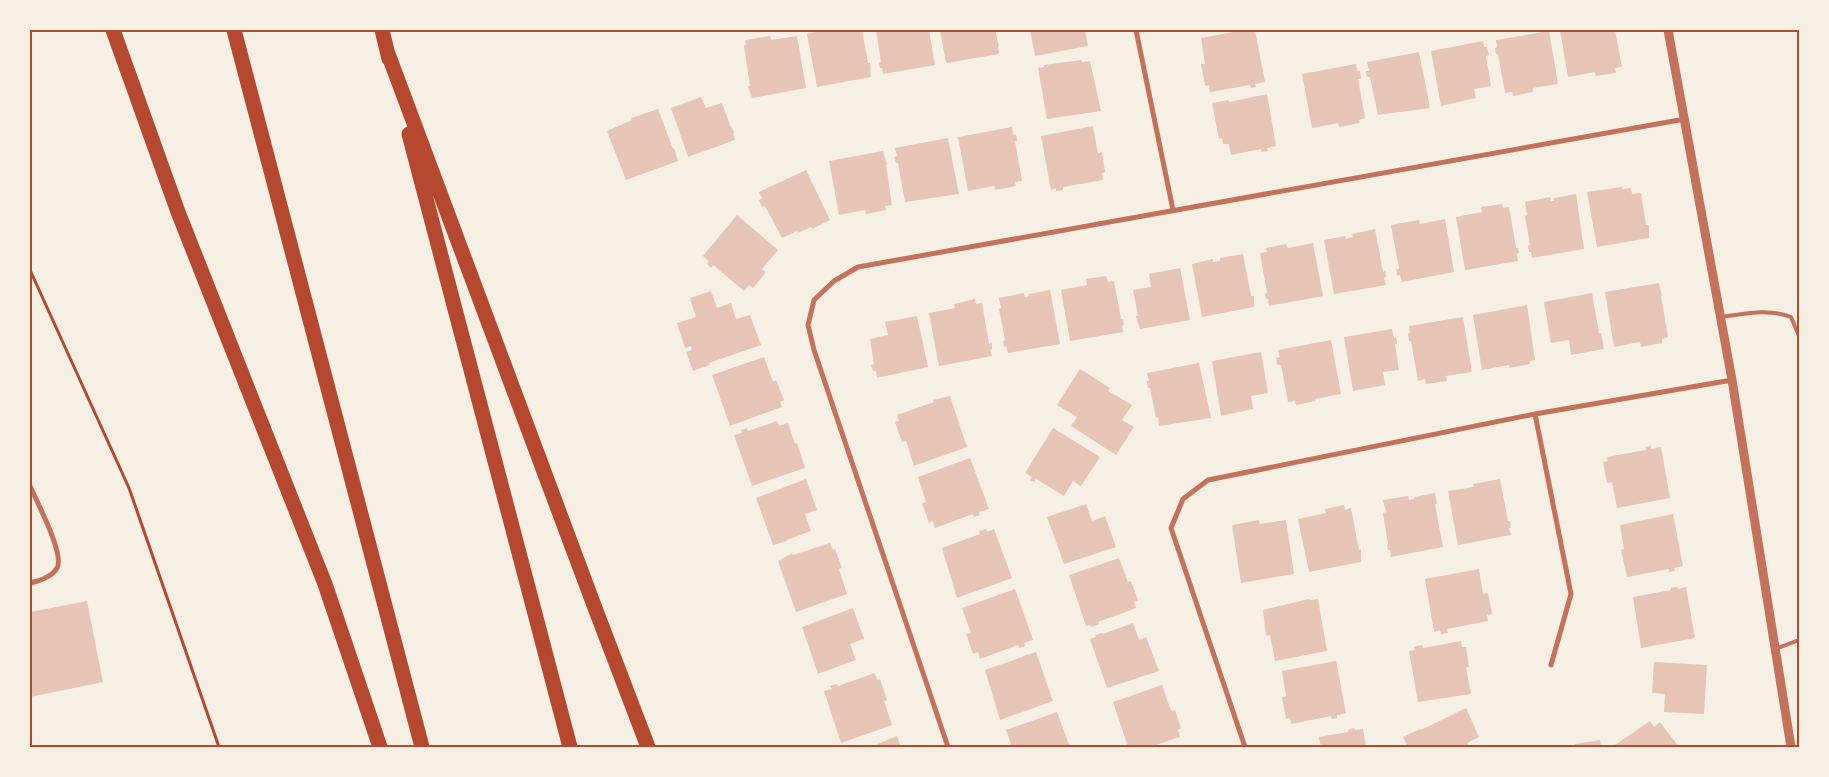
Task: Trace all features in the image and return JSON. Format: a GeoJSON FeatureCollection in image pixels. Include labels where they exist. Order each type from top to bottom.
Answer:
{"type":"FeatureCollection","features":[{"type":"Feature","properties":{"kind":"highway"},"geometry":{"type":"LineString","coordinates":[[113,30],[178,212],[325,584],[380,747]]}},
{"type":"Feature","properties":{"kind":"highway"},"geometry":{"type":"LineString","coordinates":[[234,30],[422,747]]}},
{"type":"Feature","properties":{"kind":"highway"},"geometry":{"type":"LineString","coordinates":[[382,30],[570,747]]}},
{"type":"Feature","properties":{"kind":"highway"},"geometry":{"type":"LineString","coordinates":[[387,51],[648,747]]}},
{"type":"Feature","properties":{"kind":"street"},"geometry":{"type":"LineString","coordinates":[[1136,30],[1173,210]]}},
{"type":"Feature","properties":{"kind":"street"},"geometry":{"type":"LineString","coordinates":[[1668,30],[1732,380],[1790,747]]}},
{"type":"Feature","properties":{"kind":"street"},"geometry":{"type":"LineString","coordinates":[[948,747],[814,350],[808,325],[814,300],[834,281],[858,267],[1685,119]]}},
{"type":"Feature","properties":{"kind":"street"},"geometry":{"type":"LineString","coordinates":[[1245,747],[1172,528],[1183,499],[1208,480],[1535,414],[1732,380]]}},
{"type":"Feature","properties":{"kind":"street"},"geometry":{"type":"LineString","coordinates":[[1535,414],[1571,594],[1551,665]]}},
{"type":"Feature","properties":{"kind":"street"},"geometry":{"type":"LineString","coordinates":[[30,486],[60,560],[57,569],[49,576],[30,583]]}},
{"type":"Feature","properties":{"kind":"lane"},"geometry":{"type":"LineString","coordinates":[[1721,317],[1766,311],[1778,312],[1791,317],[1799,336]]}},
{"type":"Feature","properties":{"kind":"lane"},"geometry":{"type":"LineString","coordinates":[[1775,649],[1799,640]]}},
{"type":"Feature","properties":{"kind":"path"},"geometry":{"type":"LineString","coordinates":[[30,270],[129,488],[219,747]]}},
{"type":"Feature","properties":{"kind":"building"},"geometry":{"type":"Polygon","coordinates":[[[825,30],[862,30],[868,63],[870,63],[871,77],[817,87],[807,34],[825,30]]]}},
{"type":"Feature","properties":{"kind":"building"},"geometry":{"type":"Polygon","coordinates":[[[876,30],[929,30],[935,65],[883,74],[879,63],[881,62],[876,30]]]}},
{"type":"Feature","properties":{"kind":"building"},"geometry":{"type":"Polygon","coordinates":[[[940,30],[995,30],[999,54],[946,63],[940,30]]]}},
{"type":"Feature","properties":{"kind":"building"},"geometry":{"type":"Polygon","coordinates":[[[1030,30],[1085,30],[1088,46],[1035,56],[1030,30]]]}},
{"type":"Feature","properties":{"kind":"building"},"geometry":{"type":"Polygon","coordinates":[[[1244,30],[1255,30],[1265,82],[1255,84],[1256,87],[1251,88],[1250,85],[1210,92],[1209,85],[1205,86],[1201,64],[1205,64],[1201,38],[1244,30]]]}},
{"type":"Feature","properties":{"kind":"building"},"geometry":{"type":"Polygon","coordinates":[[[1560,30],[1615,30],[1622,67],[1615,68],[1616,73],[1596,76],[1595,72],[1568,77],[1560,30]]]}},
{"type":"Feature","properties":{"kind":"building"},"geometry":{"type":"Polygon","coordinates":[[[1549,31],[1558,84],[1533,88],[1533,92],[1513,96],[1512,92],[1505,93],[1498,54],[1496,54],[1496,40],[1549,31]]]}},
{"type":"Feature","properties":{"kind":"building"},"geometry":{"type":"Polygon","coordinates":[[[770,36],[771,40],[797,36],[806,88],[752,98],[748,86],[750,86],[744,46],[746,45],[745,40],[770,36]]]}},
{"type":"Feature","properties":{"kind":"building"},"geometry":{"type":"Polygon","coordinates":[[[1483,41],[1489,55],[1486,56],[1491,86],[1474,89],[1476,98],[1441,106],[1431,51],[1483,41]]]}},
{"type":"Feature","properties":{"kind":"building"},"geometry":{"type":"Polygon","coordinates":[[[1419,52],[1430,108],[1378,115],[1370,77],[1367,77],[1366,71],[1369,71],[1367,62],[1419,52]]]}},
{"type":"Feature","properties":{"kind":"building"},"geometry":{"type":"Polygon","coordinates":[[[1081,60],[1082,62],[1090,61],[1101,111],[1047,119],[1038,68],[1044,67],[1044,65],[1081,60]]]}},
{"type":"Feature","properties":{"kind":"building"},"geometry":{"type":"Polygon","coordinates":[[[1356,64],[1357,71],[1360,71],[1361,79],[1358,79],[1365,118],[1359,120],[1360,123],[1339,127],[1338,123],[1312,128],[1302,74],[1356,64]]]}},
{"type":"Feature","properties":{"kind":"building"},"geometry":{"type":"Polygon","coordinates":[[[1267,94],[1276,146],[1267,148],[1268,151],[1262,152],[1261,149],[1231,155],[1229,144],[1223,144],[1222,138],[1219,139],[1212,103],[1229,100],[1229,102],[1267,94]]]}},
{"type":"Feature","properties":{"kind":"building"},"geometry":{"type":"Polygon","coordinates":[[[701,97],[706,108],[722,103],[735,140],[688,157],[671,108],[701,97]]]}},
{"type":"Feature","properties":{"kind":"building"},"geometry":{"type":"Polygon","coordinates":[[[658,109],[678,161],[626,180],[607,131],[632,120],[631,118],[658,109]]]}},
{"type":"Feature","properties":{"kind":"building"},"geometry":{"type":"Polygon","coordinates":[[[1093,126],[1098,153],[1102,152],[1105,172],[1102,173],[1103,180],[1063,187],[1063,190],[1056,191],[1056,188],[1051,190],[1041,136],[1093,126]]]}},
{"type":"Feature","properties":{"kind":"building"},"geometry":{"type":"Polygon","coordinates":[[[1012,127],[1013,135],[1016,134],[1017,141],[1015,141],[1022,181],[1015,182],[1016,186],[995,190],[994,186],[968,191],[958,137],[1012,127]]]}},
{"type":"Feature","properties":{"kind":"building"},"geometry":{"type":"Polygon","coordinates":[[[948,138],[959,194],[905,202],[898,163],[896,163],[894,157],[897,156],[895,148],[948,138]]]}},
{"type":"Feature","properties":{"kind":"building"},"geometry":{"type":"Polygon","coordinates":[[[883,151],[887,165],[892,205],[885,206],[886,210],[866,214],[865,210],[839,215],[829,161],[883,151]]]}},
{"type":"Feature","properties":{"kind":"building"},"geometry":{"type":"Polygon","coordinates":[[[806,170],[830,220],[812,229],[811,227],[798,233],[797,231],[782,238],[765,206],[762,207],[759,200],[762,199],[759,192],[806,170]]]}},
{"type":"Feature","properties":{"kind":"building"},"geometry":{"type":"Polygon","coordinates":[[[1622,187],[1622,189],[1631,188],[1632,194],[1641,193],[1646,225],[1649,225],[1649,238],[1597,247],[1587,192],[1622,187]]]}},
{"type":"Feature","properties":{"kind":"building"},"geometry":{"type":"Polygon","coordinates":[[[1576,194],[1584,249],[1532,258],[1528,246],[1530,245],[1525,216],[1527,215],[1525,202],[1550,197],[1551,201],[1554,201],[1554,198],[1576,194]]]}},
{"type":"Feature","properties":{"kind":"building"},"geometry":{"type":"Polygon","coordinates":[[[1502,204],[1503,208],[1509,207],[1516,248],[1518,248],[1519,253],[1517,254],[1518,261],[1465,270],[1456,217],[1482,212],[1481,207],[1502,204]]]}},
{"type":"Feature","properties":{"kind":"building"},"geometry":{"type":"Polygon","coordinates":[[[737,215],[778,250],[762,269],[766,272],[753,288],[749,285],[744,291],[713,265],[711,268],[707,264],[709,261],[703,256],[737,215]]]}},
{"type":"Feature","properties":{"kind":"building"},"geometry":{"type":"Polygon","coordinates":[[[1445,219],[1454,272],[1402,282],[1400,275],[1397,276],[1396,269],[1399,269],[1391,225],[1419,220],[1420,224],[1445,219]]]}},
{"type":"Feature","properties":{"kind":"building"},"geometry":{"type":"Polygon","coordinates":[[[1375,229],[1383,272],[1385,271],[1386,285],[1334,294],[1324,240],[1345,236],[1346,239],[1353,237],[1352,234],[1375,229]]]}},
{"type":"Feature","properties":{"kind":"building"},"geometry":{"type":"Polygon","coordinates":[[[1313,243],[1323,296],[1269,306],[1265,294],[1267,293],[1260,253],[1267,252],[1266,248],[1286,244],[1288,248],[1313,243]]]}},
{"type":"Feature","properties":{"kind":"building"},"geometry":{"type":"Polygon","coordinates":[[[1243,254],[1251,296],[1254,296],[1254,307],[1202,317],[1192,264],[1213,259],[1213,262],[1220,261],[1220,258],[1243,254]]]}},
{"type":"Feature","properties":{"kind":"building"},"geometry":{"type":"Polygon","coordinates":[[[1180,268],[1190,320],[1140,329],[1136,316],[1138,316],[1133,290],[1151,287],[1149,274],[1180,268]]]}},
{"type":"Feature","properties":{"kind":"building"},"geometry":{"type":"Polygon","coordinates":[[[1106,276],[1108,282],[1114,281],[1121,319],[1123,319],[1123,332],[1070,341],[1061,290],[1087,285],[1086,279],[1106,276]]]}},
{"type":"Feature","properties":{"kind":"building"},"geometry":{"type":"Polygon","coordinates":[[[1659,283],[1668,337],[1662,339],[1662,343],[1641,347],[1640,342],[1614,347],[1605,292],[1659,283]]]}},
{"type":"Feature","properties":{"kind":"building"},"geometry":{"type":"Polygon","coordinates":[[[1050,290],[1060,344],[1008,353],[1003,341],[1005,340],[999,309],[1001,308],[999,298],[1024,293],[1025,297],[1029,296],[1029,294],[1050,290]]]}},
{"type":"Feature","properties":{"kind":"building"},"geometry":{"type":"Polygon","coordinates":[[[711,291],[717,308],[731,303],[736,319],[750,315],[761,345],[709,363],[710,365],[693,371],[686,352],[692,350],[691,346],[685,348],[677,323],[696,317],[690,298],[711,291]]]}},
{"type":"Feature","properties":{"kind":"building"},"geometry":{"type":"Polygon","coordinates":[[[1592,293],[1599,333],[1601,333],[1604,349],[1571,355],[1569,340],[1551,343],[1544,302],[1592,293]]]}},
{"type":"Feature","properties":{"kind":"building"},"geometry":{"type":"Polygon","coordinates":[[[975,299],[976,304],[982,303],[989,344],[992,343],[992,349],[990,350],[992,356],[939,366],[929,313],[955,308],[954,304],[975,299]]]}},
{"type":"Feature","properties":{"kind":"building"},"geometry":{"type":"Polygon","coordinates":[[[1527,305],[1535,360],[1530,361],[1530,364],[1510,368],[1509,365],[1482,370],[1473,315],[1527,305]]]}},
{"type":"Feature","properties":{"kind":"building"},"geometry":{"type":"Polygon","coordinates":[[[917,316],[928,367],[877,378],[876,371],[873,371],[871,365],[874,364],[870,339],[888,335],[885,322],[917,316]]]}},
{"type":"Feature","properties":{"kind":"building"},"geometry":{"type":"Polygon","coordinates":[[[1463,317],[1472,372],[1446,376],[1447,381],[1426,384],[1425,379],[1418,381],[1411,341],[1409,341],[1409,326],[1463,317]]]}},
{"type":"Feature","properties":{"kind":"building"},"geometry":{"type":"Polygon","coordinates":[[[1392,329],[1394,338],[1396,337],[1397,344],[1395,344],[1399,370],[1383,372],[1385,385],[1353,391],[1344,337],[1392,329]]]}},
{"type":"Feature","properties":{"kind":"building"},"geometry":{"type":"Polygon","coordinates":[[[1331,340],[1341,394],[1296,405],[1295,401],[1288,402],[1281,365],[1277,365],[1276,358],[1280,357],[1278,350],[1331,340]]]}},
{"type":"Feature","properties":{"kind":"building"},"geometry":{"type":"Polygon","coordinates":[[[1261,352],[1268,393],[1251,396],[1253,409],[1221,416],[1212,361],[1261,352]]]}},
{"type":"Feature","properties":{"kind":"building"},"geometry":{"type":"Polygon","coordinates":[[[764,357],[773,382],[776,380],[784,400],[780,402],[782,407],[730,426],[712,375],[764,357]]]}},
{"type":"Feature","properties":{"kind":"building"},"geometry":{"type":"Polygon","coordinates":[[[1199,363],[1211,418],[1159,426],[1150,388],[1148,388],[1147,373],[1199,363]]]}},
{"type":"Feature","properties":{"kind":"building"},"geometry":{"type":"Polygon","coordinates":[[[1080,369],[1110,388],[1108,391],[1132,405],[1122,420],[1134,427],[1116,455],[1071,426],[1077,417],[1057,405],[1080,369]]]}},
{"type":"Feature","properties":{"kind":"building"},"geometry":{"type":"Polygon","coordinates":[[[950,396],[967,447],[914,466],[906,441],[902,442],[895,422],[899,421],[897,415],[934,402],[933,400],[950,396]]]}},
{"type":"Feature","properties":{"kind":"building"},"geometry":{"type":"Polygon","coordinates":[[[777,421],[779,426],[788,423],[805,468],[752,486],[734,435],[742,433],[741,430],[747,428],[748,431],[777,421]]]}},
{"type":"Feature","properties":{"kind":"building"},"geometry":{"type":"Polygon","coordinates":[[[1053,428],[1100,457],[1081,486],[1073,481],[1064,496],[1036,479],[1034,482],[1030,480],[1032,477],[1025,473],[1053,428]]]}},
{"type":"Feature","properties":{"kind":"building"},"geometry":{"type":"Polygon","coordinates":[[[1651,446],[1651,449],[1661,447],[1670,498],[1617,508],[1612,482],[1607,483],[1603,462],[1608,461],[1607,457],[1646,450],[1645,447],[1651,446]]]}},
{"type":"Feature","properties":{"kind":"building"},"geometry":{"type":"Polygon","coordinates":[[[970,458],[989,509],[979,512],[980,515],[974,517],[973,514],[935,528],[933,521],[929,523],[922,503],[926,502],[918,477],[970,458]]]}},
{"type":"Feature","properties":{"kind":"building"},"geometry":{"type":"Polygon","coordinates":[[[806,479],[817,510],[805,514],[811,531],[773,545],[756,498],[806,479]]]}},
{"type":"Feature","properties":{"kind":"building"},"geometry":{"type":"Polygon","coordinates":[[[1500,479],[1508,521],[1510,521],[1511,535],[1458,545],[1448,491],[1474,487],[1473,484],[1500,479]]]}},
{"type":"Feature","properties":{"kind":"building"},"geometry":{"type":"Polygon","coordinates":[[[1435,493],[1437,504],[1435,504],[1443,547],[1391,557],[1387,545],[1383,513],[1386,512],[1383,500],[1408,496],[1409,500],[1414,499],[1414,497],[1435,493]]]}},
{"type":"Feature","properties":{"kind":"building"},"geometry":{"type":"Polygon","coordinates":[[[1086,504],[1092,521],[1105,516],[1116,547],[1064,564],[1047,517],[1086,504]]]}},
{"type":"Feature","properties":{"kind":"building"},"geometry":{"type":"Polygon","coordinates":[[[1344,505],[1345,510],[1351,508],[1359,550],[1361,549],[1361,562],[1309,572],[1298,519],[1326,513],[1325,509],[1344,505]]]}},
{"type":"Feature","properties":{"kind":"building"},"geometry":{"type":"Polygon","coordinates":[[[1673,514],[1683,566],[1674,568],[1675,571],[1669,572],[1669,569],[1627,577],[1621,550],[1624,549],[1620,525],[1673,514]]]}},
{"type":"Feature","properties":{"kind":"building"},"geometry":{"type":"Polygon","coordinates":[[[1259,520],[1260,524],[1286,520],[1294,574],[1241,583],[1232,525],[1259,520]]]}},
{"type":"Feature","properties":{"kind":"building"},"geometry":{"type":"Polygon","coordinates":[[[986,529],[987,532],[994,529],[1012,578],[957,598],[942,548],[980,534],[979,531],[986,529]]]}},
{"type":"Feature","properties":{"kind":"building"},"geometry":{"type":"Polygon","coordinates":[[[830,543],[833,550],[835,549],[842,568],[839,569],[847,594],[796,612],[778,561],[792,553],[793,555],[830,543]]]}},
{"type":"Feature","properties":{"kind":"building"},"geometry":{"type":"Polygon","coordinates":[[[1119,558],[1128,582],[1131,581],[1138,600],[1134,602],[1136,608],[1098,622],[1099,624],[1091,627],[1090,625],[1086,626],[1069,575],[1119,558]]]}},
{"type":"Feature","properties":{"kind":"building"},"geometry":{"type":"Polygon","coordinates":[[[1479,569],[1483,594],[1488,593],[1492,614],[1487,615],[1488,621],[1447,629],[1448,633],[1441,634],[1440,630],[1434,632],[1425,579],[1479,569]]]}},
{"type":"Feature","properties":{"kind":"building"},"geometry":{"type":"Polygon","coordinates":[[[1677,587],[1678,589],[1686,587],[1695,638],[1641,648],[1633,597],[1671,590],[1671,588],[1677,587]]]}},
{"type":"Feature","properties":{"kind":"building"},"geometry":{"type":"Polygon","coordinates":[[[1015,589],[1033,640],[1024,643],[1025,646],[1019,648],[1018,645],[980,659],[978,652],[973,654],[966,634],[971,633],[962,608],[1015,589]]]}},
{"type":"Feature","properties":{"kind":"building"},"geometry":{"type":"Polygon","coordinates":[[[1309,599],[1318,599],[1327,651],[1275,661],[1270,635],[1266,636],[1263,610],[1309,599]]]}},
{"type":"Feature","properties":{"kind":"building"},"geometry":{"type":"Polygon","coordinates":[[[87,601],[103,682],[30,697],[30,612],[87,601]]]}},
{"type":"Feature","properties":{"kind":"building"},"geometry":{"type":"Polygon","coordinates":[[[853,608],[864,639],[850,644],[856,660],[818,674],[802,627],[853,608]]]}},
{"type":"Feature","properties":{"kind":"building"},"geometry":{"type":"Polygon","coordinates":[[[1133,623],[1139,640],[1146,637],[1159,671],[1107,688],[1090,639],[1096,637],[1095,635],[1133,623]]]}},
{"type":"Feature","properties":{"kind":"building"},"geometry":{"type":"Polygon","coordinates":[[[1461,641],[1462,647],[1466,647],[1469,667],[1466,667],[1471,694],[1418,702],[1409,651],[1415,650],[1414,647],[1422,645],[1423,648],[1461,641]]]}},
{"type":"Feature","properties":{"kind":"building"},"geometry":{"type":"Polygon","coordinates":[[[1036,652],[1053,701],[1000,720],[985,670],[1036,652]]]}},
{"type":"Feature","properties":{"kind":"building"},"geometry":{"type":"Polygon","coordinates":[[[1336,661],[1346,713],[1337,715],[1337,718],[1332,719],[1331,716],[1291,724],[1290,718],[1286,719],[1282,697],[1286,696],[1282,671],[1336,661]]]}},
{"type":"Feature","properties":{"kind":"building"},"geometry":{"type":"Polygon","coordinates":[[[1654,662],[1707,665],[1704,714],[1664,712],[1665,694],[1652,693],[1654,662]]]}},
{"type":"Feature","properties":{"kind":"building"},"geometry":{"type":"Polygon","coordinates":[[[875,673],[877,680],[880,679],[887,700],[884,701],[892,725],[841,743],[824,691],[832,689],[830,686],[837,684],[838,686],[875,673]]]}},
{"type":"Feature","properties":{"kind":"building"},"geometry":{"type":"Polygon","coordinates":[[[1162,685],[1171,711],[1175,710],[1181,728],[1178,730],[1180,737],[1150,747],[1128,747],[1113,702],[1162,685]]]}},
{"type":"Feature","properties":{"kind":"building"},"geometry":{"type":"Polygon","coordinates":[[[1466,708],[1479,737],[1467,743],[1469,747],[1408,747],[1403,737],[1466,708]]]}},
{"type":"Feature","properties":{"kind":"building"},"geometry":{"type":"Polygon","coordinates":[[[1057,712],[1070,747],[1012,747],[1006,730],[1057,712]]]}},
{"type":"Feature","properties":{"kind":"building"},"geometry":{"type":"Polygon","coordinates":[[[1650,721],[1654,727],[1660,722],[1679,747],[1612,747],[1650,721]]]}},
{"type":"Feature","properties":{"kind":"building"},"geometry":{"type":"Polygon","coordinates":[[[1354,728],[1355,730],[1363,729],[1366,747],[1321,747],[1319,737],[1348,732],[1348,730],[1354,728]]]}},
{"type":"Feature","properties":{"kind":"building"},"geometry":{"type":"Polygon","coordinates":[[[897,736],[901,747],[871,747],[885,741],[897,736]]]}},
{"type":"Feature","properties":{"kind":"building"},"geometry":{"type":"Polygon","coordinates":[[[1600,740],[1601,747],[1576,747],[1575,744],[1600,740]]]}}]}
